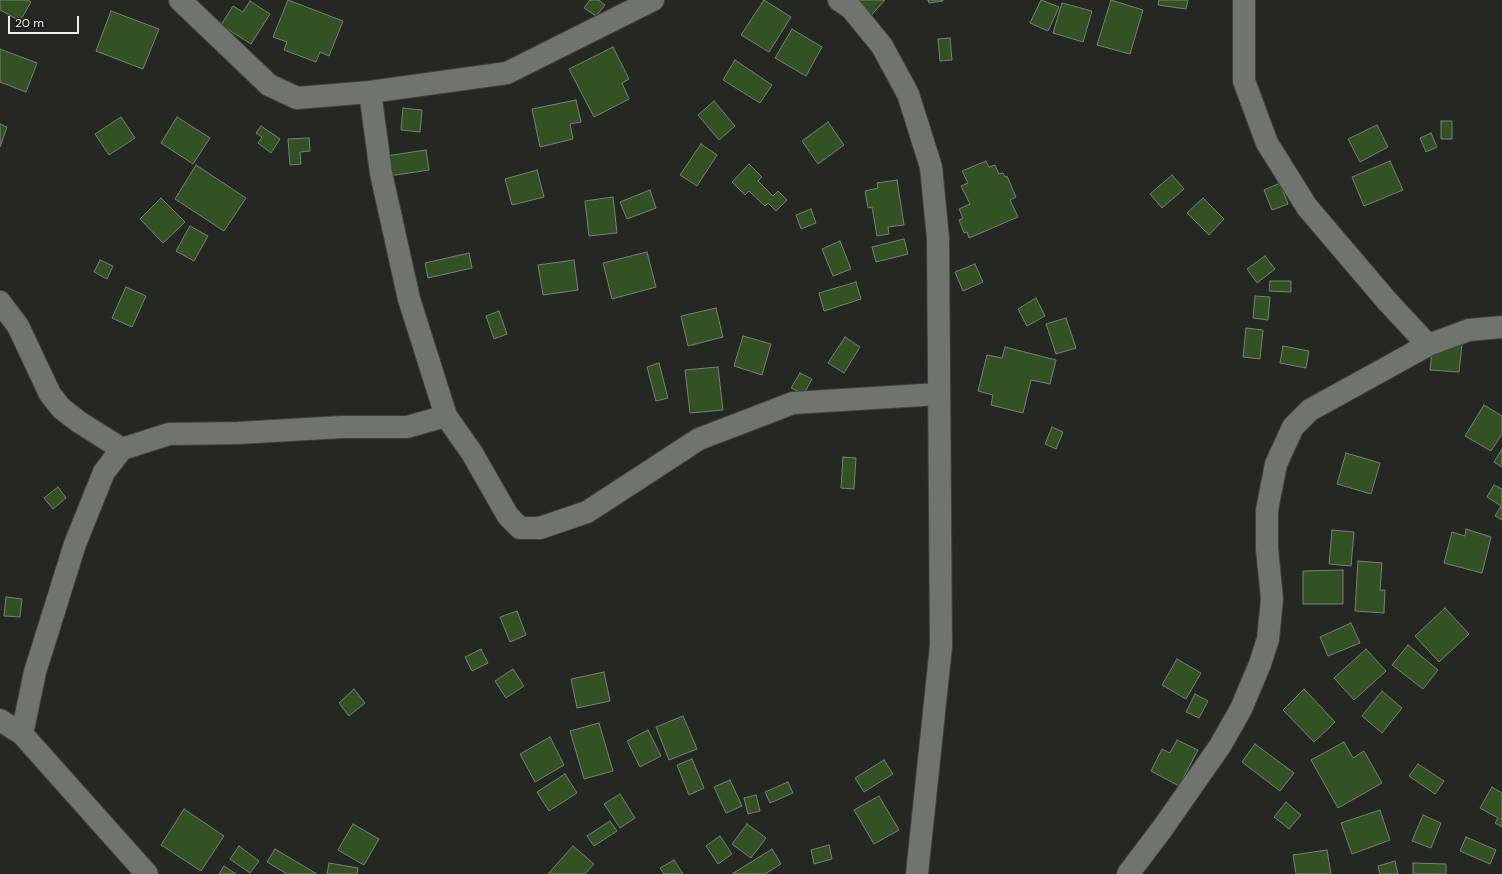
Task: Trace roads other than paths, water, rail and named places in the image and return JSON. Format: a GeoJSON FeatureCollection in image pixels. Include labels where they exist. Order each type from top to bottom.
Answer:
{"type":"FeatureCollection","features":[{"type":"Feature","properties":{"kind":"street"},"geometry":{"type":"LineString","coordinates":[[184,2],[269,85],[297,98],[370,92],[507,73],[653,0]]}},
{"type":"Feature","properties":{"kind":"street"},"geometry":{"type":"LineString","coordinates":[[839,0],[851,8],[882,46],[908,94],[931,167],[938,238],[941,646],[917,874]]}},
{"type":"Feature","properties":{"kind":"street"},"geometry":{"type":"LineString","coordinates":[[1244,0],[1244,81],[1267,143],[1307,207],[1387,301],[1428,345]]}},
{"type":"Feature","properties":{"kind":"street"},"geometry":{"type":"LineString","coordinates":[[370,92],[381,173],[410,299],[446,416],[472,453],[508,516],[520,528],[540,528],[587,512],[699,439],[793,403],[939,394]]}},
{"type":"Feature","properties":{"kind":"street"},"geometry":{"type":"LineString","coordinates":[[0,302],[18,326],[50,394],[61,408],[79,422],[122,449]]}},
{"type":"Feature","properties":{"kind":"street"},"geometry":{"type":"LineString","coordinates":[[1128,874],[1162,829],[1220,746],[1241,709],[1260,664],[1268,639],[1272,599],[1267,549],[1267,510],[1276,464],[1293,427],[1310,410],[1428,345],[1469,330],[1502,327]]}},
{"type":"Feature","properties":{"kind":"street"},"geometry":{"type":"LineString","coordinates":[[22,734],[35,672],[75,544],[104,472],[122,449],[169,434],[238,433],[342,427],[407,427],[446,416]]}},
{"type":"Feature","properties":{"kind":"street"},"geometry":{"type":"LineString","coordinates":[[0,720],[22,734],[147,874]]}}]}
